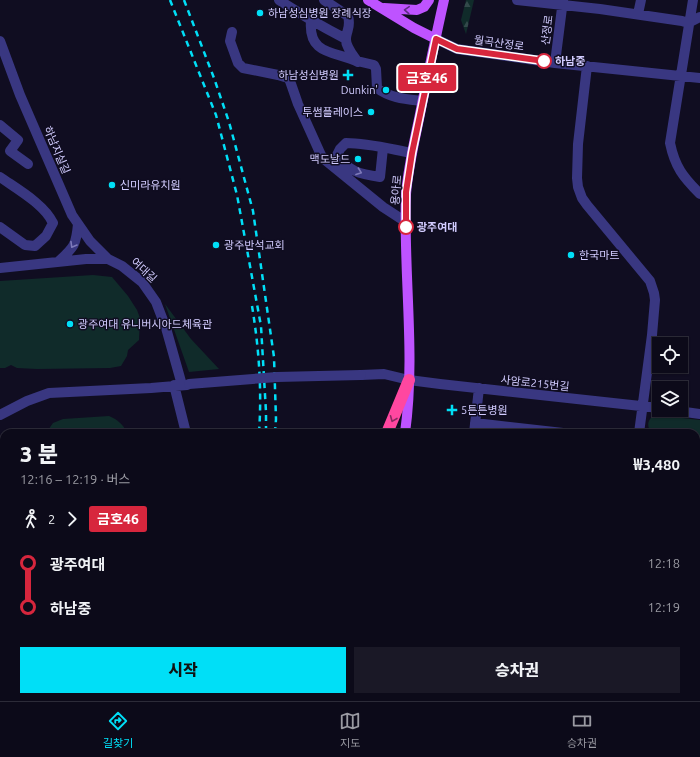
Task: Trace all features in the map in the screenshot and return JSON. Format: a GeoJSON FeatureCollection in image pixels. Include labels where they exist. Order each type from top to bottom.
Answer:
{"type":"FeatureCollection","features":[{"type":"Feature","properties":{"kind":"highway"},"geometry":{"type":"LineString","coordinates":[[389,429],[409,380]]}},
{"type":"Feature","properties":{"kind":"main road"},"geometry":{"type":"LineString","coordinates":[[368,0],[414,28],[436,39]]}},
{"type":"Feature","properties":{"kind":"main road"},"geometry":{"type":"LineString","coordinates":[[381,8],[417,10],[424,7],[429,0]]}},
{"type":"Feature","properties":{"kind":"main road","name":"용아로"},"geometry":{"type":"LineString","coordinates":[[406,429],[409,408],[410,354],[406,192],[412,153],[444,0]]}},
{"type":"Feature","properties":{"kind":"street"},"geometry":{"type":"LineString","coordinates":[[279,0],[311,21],[346,40]]}},
{"type":"Feature","properties":{"kind":"street"},"geometry":{"type":"LineString","coordinates":[[324,0],[348,16],[350,24],[346,40],[349,48],[360,62]]}},
{"type":"Feature","properties":{"kind":"street"},"geometry":{"type":"LineString","coordinates":[[519,0],[601,4],[638,14],[688,23],[700,17]]}},
{"type":"Feature","properties":{"kind":"street"},"geometry":{"type":"LineString","coordinates":[[638,14],[641,0]]}},
{"type":"Feature","properties":{"kind":"street"},"geometry":{"type":"LineString","coordinates":[[693,0],[688,23],[670,143],[673,157],[679,170],[700,194]]}},
{"type":"Feature","properties":{"kind":"street","name":"산정로"},"geometry":{"type":"LineString","coordinates":[[554,62],[563,2]]}},
{"type":"Feature","properties":{"kind":"street"},"geometry":{"type":"LineString","coordinates":[[311,21],[310,31],[320,49],[371,66],[373,75],[372,87],[378,99],[422,104]]}},
{"type":"Feature","properties":{"kind":"street"},"geometry":{"type":"LineString","coordinates":[[232,32],[230,41],[238,63],[243,68],[288,78],[298,104],[324,159],[383,207],[406,222]]}},
{"type":"Feature","properties":{"kind":"street","name":"월곡산정로"},"geometry":{"type":"LineString","coordinates":[[436,39],[457,49],[587,66],[700,78]]}},
{"type":"Feature","properties":{"kind":"street","name":"하남지실길"},"geometry":{"type":"LineString","coordinates":[[0,41],[20,95],[72,216],[90,242],[108,259]]}},
{"type":"Feature","properties":{"kind":"street"},"geometry":{"type":"LineString","coordinates":[[587,66],[578,144],[578,187],[582,198],[587,205],[650,281],[655,300],[650,357],[639,429]]}},
{"type":"Feature","properties":{"kind":"street"},"geometry":{"type":"LineString","coordinates":[[0,125],[18,140],[10,151],[28,164]]}},
{"type":"Feature","properties":{"kind":"street"},"geometry":{"type":"LineString","coordinates":[[383,148],[380,177],[355,172],[346,166],[337,155],[346,143],[383,148],[412,153]]}},
{"type":"Feature","properties":{"kind":"street"},"geometry":{"type":"LineString","coordinates":[[0,177],[49,214],[53,223],[46,236],[35,246],[24,245],[0,227]]}},
{"type":"Feature","properties":{"kind":"street"},"geometry":{"type":"LineString","coordinates":[[58,262],[74,246],[78,224]]}},
{"type":"Feature","properties":{"kind":"street","name":"여대길"},"geometry":{"type":"LineString","coordinates":[[0,268],[86,259],[108,259],[132,273],[149,291],[156,302],[166,328],[182,385],[186,429]]}},
{"type":"Feature","properties":{"kind":"street","name":"사암로215번길"},"geometry":{"type":"LineString","coordinates":[[0,415],[27,401],[49,393],[151,388],[284,377],[384,374],[409,380],[652,407]]}},
{"type":"Feature","properties":{"kind":"street"},"geometry":{"type":"LineString","coordinates":[[478,388],[474,428],[492,429]]}},
{"type":"Feature","properties":{"kind":"street"},"geometry":{"type":"LineString","coordinates":[[688,412],[700,414]]}},
{"type":"Feature","properties":{"kind":"green space"},"geometry":{"type":"Polygon","coordinates":[[[466,0],[474,0],[466,34],[461,20],[466,0]]]}},
{"type":"Feature","properties":{"kind":"green space","name":"광주여대 유니버시아드체육관"},"geometry":{"type":"Polygon","coordinates":[[[93,275],[112,277],[128,296],[140,318],[139,340],[128,350],[127,356],[121,366],[110,368],[37,369],[17,368],[11,365],[5,368],[0,368],[0,281],[93,275]]]}},
{"type":"Feature","properties":{"kind":"green space"},"geometry":{"type":"Polygon","coordinates":[[[165,304],[191,339],[219,369],[189,372],[165,304]]]}},
{"type":"Feature","properties":{"kind":"green space"},"geometry":{"type":"Polygon","coordinates":[[[109,416],[120,423],[125,429],[49,429],[53,423],[63,419],[109,416]]]}},
{"type":"Feature","properties":{"kind":"green space"},"geometry":{"type":"Polygon","coordinates":[[[674,417],[700,420],[700,429],[649,429],[648,423],[651,418],[674,417]]]}},
{"type":"Feature","properties":{"kind":"railway"},"geometry":{"type":"LineString","coordinates":[[170,0],[216,115],[237,195],[261,326],[266,429]]}},
{"type":"Feature","properties":{"kind":"railway"},"geometry":{"type":"LineString","coordinates":[[184,0],[229,122],[253,211],[274,357],[275,429]]}},
{"type":"Feature","properties":{"kind":"railway"},"geometry":{"type":"LineString","coordinates":[[252,306],[259,370],[259,429]]}},
{"type":"Feature","properties":{"kind":"bus line","name":"금호46"},"geometry":{"type":"LineString","coordinates":[[406,227],[406,192],[412,153],[436,39],[457,49],[544,61]]}},
{"type":"Feature","properties":{"kind":"place","name":"하남성심병원 장례식장"},"geometry":{"type":"Point","coordinates":[260,13]}},
{"type":"Feature","properties":{"kind":"place","name":"하남중"},"geometry":{"type":"Point","coordinates":[544,61]}},
{"type":"Feature","properties":{"kind":"place","name":"하남성심병원"},"geometry":{"type":"Point","coordinates":[348,75]}},
{"type":"Feature","properties":{"kind":"place","name":"Dunkin'"},"geometry":{"type":"Point","coordinates":[386,90]}},
{"type":"Feature","properties":{"kind":"place","name":"투썸플레이스"},"geometry":{"type":"Point","coordinates":[371,112]}},
{"type":"Feature","properties":{"kind":"place","name":"맥도날드"},"geometry":{"type":"Point","coordinates":[358,159]}},
{"type":"Feature","properties":{"kind":"place","name":"신미라유치원"},"geometry":{"type":"Point","coordinates":[112,185]}},
{"type":"Feature","properties":{"kind":"place","name":"광주여대"},"geometry":{"type":"Point","coordinates":[406,227]}},
{"type":"Feature","properties":{"kind":"place","name":"광주반석교회"},"geometry":{"type":"Point","coordinates":[216,245]}},
{"type":"Feature","properties":{"kind":"place","name":"한국마트"},"geometry":{"type":"Point","coordinates":[571,255]}},
{"type":"Feature","properties":{"kind":"place","name":"광주여대 유니버시아드체육관"},"geometry":{"type":"Point","coordinates":[70,324]}},
{"type":"Feature","properties":{"kind":"place","name":"5튼튼병원"},"geometry":{"type":"Point","coordinates":[452,410]}}]}
